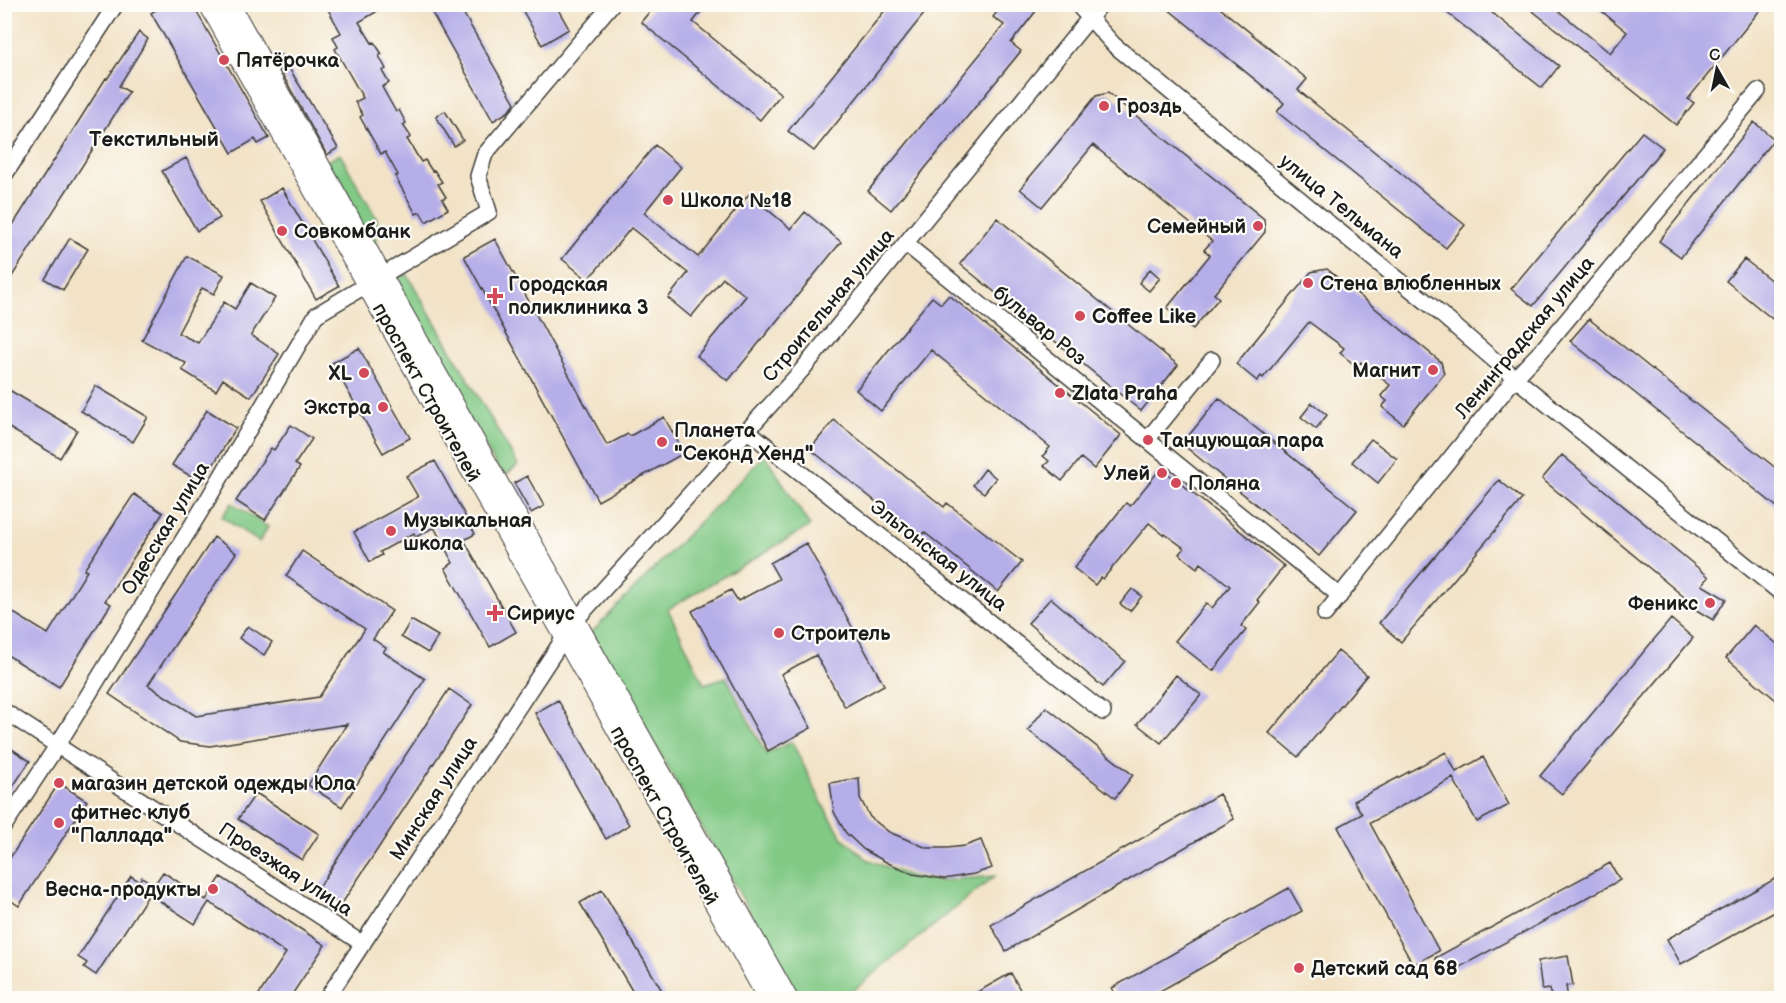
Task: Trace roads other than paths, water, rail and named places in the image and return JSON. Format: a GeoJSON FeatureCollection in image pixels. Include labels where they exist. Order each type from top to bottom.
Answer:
{"type":"FeatureCollection","features":[{"type":"Feature","properties":{"kind":"main road","name":"проспект Строителей"},"geometry":{"type":"LineString","coordinates":[[209,4],[374,280]]}},
{"type":"Feature","properties":{"kind":"main road","name":"проспект Строителей"},"geometry":{"type":"LineString","coordinates":[[229,4],[374,280],[569,629],[768,999]]}},
{"type":"Feature","properties":{"kind":"main road","name":"проспект Строителей"},"geometry":{"type":"LineString","coordinates":[[569,629],[788,999]]}},
{"type":"Feature","properties":{"kind":"street"},"geometry":{"type":"LineString","coordinates":[[4,176],[116,4]]}},
{"type":"Feature","properties":{"kind":"street","name":"Одесская улица"},"geometry":{"type":"LineString","coordinates":[[4,826],[57,746],[208,499],[316,315],[489,212],[478,176],[485,154],[612,4]]}},
{"type":"Feature","properties":{"kind":"street","name":"улица Тельмана"},"geometry":{"type":"LineString","coordinates":[[1077,4],[1114,45],[1515,378],[1782,594]]}},
{"type":"Feature","properties":{"kind":"street","name":"Строительная улица"},"geometry":{"type":"LineString","coordinates":[[569,629],[802,370],[1101,4]]}},
{"type":"Feature","properties":{"kind":"street","name":"Ленинградская улица"},"geometry":{"type":"LineString","coordinates":[[1325,614],[1515,378],[1542,350],[1758,91]]}},
{"type":"Feature","properties":{"kind":"street","name":"бульвар Роз"},"geometry":{"type":"LineString","coordinates":[[906,244],[1340,596]]}},
{"type":"Feature","properties":{"kind":"street"},"geometry":{"type":"LineString","coordinates":[[1147,440],[1212,360]]}},
{"type":"Feature","properties":{"kind":"street","name":"Эльтонская улица"},"geometry":{"type":"LineString","coordinates":[[748,431],[1103,712]]}},
{"type":"Feature","properties":{"kind":"street","name":"Минская улица"},"geometry":{"type":"LineString","coordinates":[[327,999],[569,629]]}},
{"type":"Feature","properties":{"kind":"street","name":"Проезжая улица"},"geometry":{"type":"LineString","coordinates":[[4,711],[363,945]]}},
{"type":"Feature","properties":{"kind":"place","name":"Пятёрочка"},"geometry":{"type":"Point","coordinates":[224,60]}},
{"type":"Feature","properties":{"kind":"place","name":"Гроздь"},"geometry":{"type":"Point","coordinates":[1104,106]}},
{"type":"Feature","properties":{"kind":"place","name":"Школа №18"},"geometry":{"type":"Point","coordinates":[668,200]}},
{"type":"Feature","properties":{"kind":"place","name":"Семейный"},"geometry":{"type":"Point","coordinates":[1258,226]}},
{"type":"Feature","properties":{"kind":"place","name":"Совкомбанк"},"geometry":{"type":"Point","coordinates":[282,231]}},
{"type":"Feature","properties":{"kind":"place","name":"Стена влюбленных"},"geometry":{"type":"Point","coordinates":[1308,283]}},
{"type":"Feature","properties":{"kind":"place","name":"Городская поликлиника 3"},"geometry":{"type":"Point","coordinates":[495,296]}},
{"type":"Feature","properties":{"kind":"place","name":"Coffee Like"},"geometry":{"type":"Point","coordinates":[1080,316]}},
{"type":"Feature","properties":{"kind":"place","name":"Магнит"},"geometry":{"type":"Point","coordinates":[1433,370]}},
{"type":"Feature","properties":{"kind":"place","name":"XL"},"geometry":{"type":"Point","coordinates":[364,373]}},
{"type":"Feature","properties":{"kind":"place","name":"Zlata Praha"},"geometry":{"type":"Point","coordinates":[1060,393]}},
{"type":"Feature","properties":{"kind":"place","name":"Экстра"},"geometry":{"type":"Point","coordinates":[383,407]}},
{"type":"Feature","properties":{"kind":"place","name":"Танцующая пара"},"geometry":{"type":"Point","coordinates":[1148,440]}},
{"type":"Feature","properties":{"kind":"place","name":"Планета \"Секонд Хенд\""},"geometry":{"type":"Point","coordinates":[662,442]}},
{"type":"Feature","properties":{"kind":"place","name":"Улей"},"geometry":{"type":"Point","coordinates":[1162,473]}},
{"type":"Feature","properties":{"kind":"place","name":"Поляна"},"geometry":{"type":"Point","coordinates":[1176,483]}},
{"type":"Feature","properties":{"kind":"place","name":"Музыкальная школа"},"geometry":{"type":"Point","coordinates":[391,531]}},
{"type":"Feature","properties":{"kind":"place","name":"Феникс"},"geometry":{"type":"Point","coordinates":[1710,603]}},
{"type":"Feature","properties":{"kind":"place","name":"Сириус"},"geometry":{"type":"Point","coordinates":[495,613]}},
{"type":"Feature","properties":{"kind":"place","name":"Строитель"},"geometry":{"type":"Point","coordinates":[779,633]}},
{"type":"Feature","properties":{"kind":"place","name":"магазин детской одежды Юла"},"geometry":{"type":"Point","coordinates":[59,783]}},
{"type":"Feature","properties":{"kind":"place","name":"фитнес клуб \"Паллада\""},"geometry":{"type":"Point","coordinates":[59,823]}},
{"type":"Feature","properties":{"kind":"place","name":"Весна-продукты"},"geometry":{"type":"Point","coordinates":[213,889]}},
{"type":"Feature","properties":{"kind":"place","name":"Детский сад 68"},"geometry":{"type":"Point","coordinates":[1299,968]}},
{"type":"Feature","properties":{"kind":"district","name":"Текстильный"},"geometry":{"type":"Point","coordinates":[154,139]}}]}
